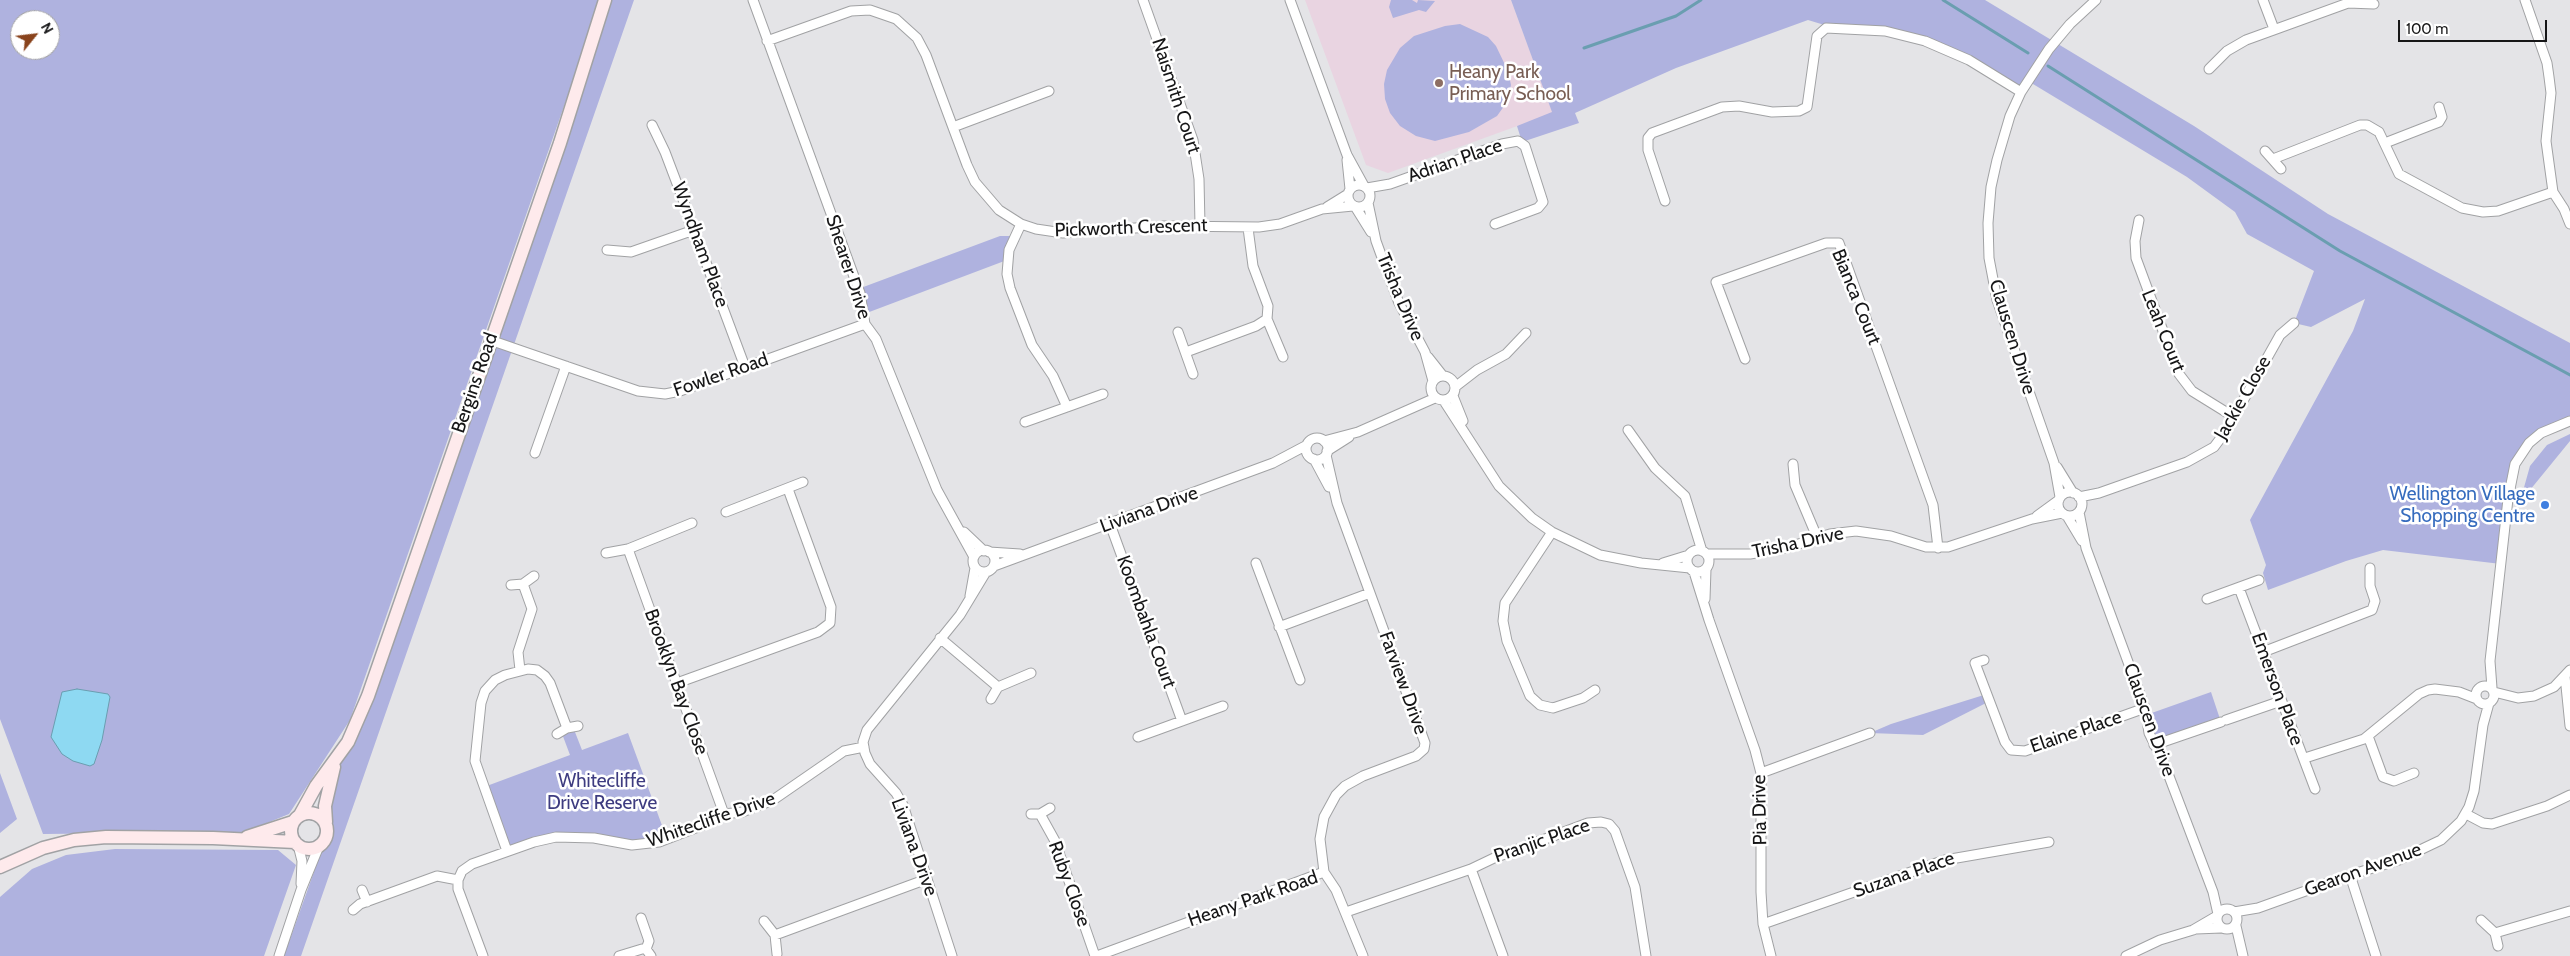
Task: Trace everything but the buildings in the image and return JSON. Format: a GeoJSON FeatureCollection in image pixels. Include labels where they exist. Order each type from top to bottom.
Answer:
{"type":"FeatureCollection","features":[{"type":"Feature","properties":{"kind":"main road","name":"Bergins Road"},"geometry":{"type":"LineString","coordinates":[[297,818],[316,786],[335,762],[355,729],[368,696],[490,340],[560,143],[605,0]]}},
{"type":"Feature","properties":{"kind":"main road","name":"Bergins Road"},"geometry":{"type":"LineString","coordinates":[[326,822],[325,806],[335,762]]}},
{"type":"Feature","properties":{"kind":"main road"},"geometry":{"type":"LineString","coordinates":[[0,867],[43,848],[74,840],[106,837],[296,843],[308,849],[319,846],[326,838],[326,822],[314,813],[240,840]]}},
{"type":"Feature","properties":{"kind":"main road"},"geometry":{"type":"LineString","coordinates":[[296,843],[292,836],[297,818]]}},
{"type":"Feature","properties":{"kind":"street","name":"Shearer Drive"},"geometry":{"type":"LineString","coordinates":[[753,0],[860,293],[865,324],[876,339],[937,490],[959,526],[974,558]]}},
{"type":"Feature","properties":{"kind":"street"},"geometry":{"type":"LineString","coordinates":[[870,0],[870,10]]}},
{"type":"Feature","properties":{"kind":"street","name":"Naismith Court"},"geometry":{"type":"LineString","coordinates":[[1144,0],[1193,140],[1199,179],[1200,225]]}},
{"type":"Feature","properties":{"kind":"street"},"geometry":{"type":"LineString","coordinates":[[1290,0],[1347,155],[1348,201],[1354,207],[1363,207],[1368,194],[1355,185],[1349,191]]}},
{"type":"Feature","properties":{"kind":"street","name":"Clauscen Drive"},"geometry":{"type":"LineString","coordinates":[[2086,548],[2058,507],[2060,499],[2054,463],[2004,325],[1989,258],[1988,223],[1993,178],[2008,124],[2022,92],[2049,49],[2076,18],[2096,0]]}},
{"type":"Feature","properties":{"kind":"street"},"geometry":{"type":"LineString","coordinates":[[2263,0],[2274,29]]}},
{"type":"Feature","properties":{"kind":"street"},"geometry":{"type":"LineString","coordinates":[[2525,0],[2547,63],[2549,77],[2550,93],[2546,141],[2553,182],[2552,192],[2564,209],[2570,224]]}},
{"type":"Feature","properties":{"kind":"street"},"geometry":{"type":"LineString","coordinates":[[2209,69],[2233,47],[2274,29],[2348,3],[2374,4]]}},
{"type":"Feature","properties":{"kind":"street","name":"Pickworth Crescent"},"geometry":{"type":"LineString","coordinates":[[767,41],[837,16],[870,10],[896,19],[917,38],[926,55],[967,165],[986,197],[999,210],[1021,224],[1063,233],[1118,228],[1200,225],[1248,228],[1280,224],[1322,210],[1354,207]]}},
{"type":"Feature","properties":{"kind":"street"},"geometry":{"type":"LineString","coordinates":[[1665,201],[1648,150],[1648,138],[1652,134],[1722,107],[1739,106],[1772,112],[1799,111],[1807,107],[1817,36],[1826,28],[1885,32],[1925,41],[1962,56],[2022,92]]}},
{"type":"Feature","properties":{"kind":"street"},"geometry":{"type":"LineString","coordinates":[[953,127],[1049,91]]}},
{"type":"Feature","properties":{"kind":"street"},"geometry":{"type":"LineString","coordinates":[[2385,143],[2439,122],[2442,117],[2439,107]]}},
{"type":"Feature","properties":{"kind":"street"},"geometry":{"type":"LineString","coordinates":[[2273,159],[2286,152],[2364,124],[2375,129],[2385,143],[2393,165],[2399,174],[2467,209],[2483,212],[2498,211],[2552,192]]}},
{"type":"Feature","properties":{"kind":"street","name":"Wyndham Place"},"geometry":{"type":"LineString","coordinates":[[652,125],[665,152],[687,210],[691,230],[701,249],[745,367]]}},
{"type":"Feature","properties":{"kind":"street","name":"Adrian Place"},"geometry":{"type":"LineString","coordinates":[[1368,194],[1390,184],[1502,144],[1518,141],[1525,146],[1543,202],[1538,208],[1495,224]]}},
{"type":"Feature","properties":{"kind":"street"},"geometry":{"type":"LineString","coordinates":[[2265,151],[2281,168]]}},
{"type":"Feature","properties":{"kind":"street","name":"Trisha Drive"},"geometry":{"type":"LineString","coordinates":[[1347,155],[1368,194],[1376,241],[1399,303],[1424,352],[1432,385],[1439,400]]}},
{"type":"Feature","properties":{"kind":"street","name":"Pickworth Crescent"},"geometry":{"type":"LineString","coordinates":[[1322,210],[1349,191]]}},
{"type":"Feature","properties":{"kind":"street","name":"Trisha Drive"},"geometry":{"type":"LineString","coordinates":[[1354,207],[1376,241]]}},
{"type":"Feature","properties":{"kind":"street","name":"Leah Court"},"geometry":{"type":"LineString","coordinates":[[2139,220],[2135,240],[2136,258],[2178,374],[2192,392],[2234,417]]}},
{"type":"Feature","properties":{"kind":"street"},"geometry":{"type":"LineString","coordinates":[[1021,224],[1009,250],[1008,281],[1032,345],[1053,376],[1066,407]]}},
{"type":"Feature","properties":{"kind":"street"},"geometry":{"type":"LineString","coordinates":[[1248,228],[1253,266],[1268,306],[1267,319],[1283,357]]}},
{"type":"Feature","properties":{"kind":"street"},"geometry":{"type":"LineString","coordinates":[[607,250],[631,252],[691,230]]}},
{"type":"Feature","properties":{"kind":"street","name":"Bianca Court"},"geometry":{"type":"LineString","coordinates":[[1745,359],[1716,282],[1826,243],[1838,243],[1933,505],[1938,548]]}},
{"type":"Feature","properties":{"kind":"street"},"geometry":{"type":"LineString","coordinates":[[1186,352],[1256,326],[1267,319]]}},
{"type":"Feature","properties":{"kind":"street","name":"Jackie Close"},"geometry":{"type":"LineString","coordinates":[[2078,502],[2202,455],[2214,447],[2234,417],[2280,335],[2294,323]]}},
{"type":"Feature","properties":{"kind":"street","name":"Fowler Road"},"geometry":{"type":"LineString","coordinates":[[490,340],[638,391],[657,394],[680,391],[865,324]]}},
{"type":"Feature","properties":{"kind":"street"},"geometry":{"type":"LineString","coordinates":[[1178,332],[1193,374]]}},
{"type":"Feature","properties":{"kind":"street"},"geometry":{"type":"LineString","coordinates":[[1358,432],[1324,441],[1314,438],[1307,445],[1306,451],[1312,458],[1320,459],[1358,432],[1402,411],[1439,400],[1454,392],[1477,370],[1506,354],[1526,333]]}},
{"type":"Feature","properties":{"kind":"street","name":"Trisha Drive"},"geometry":{"type":"LineString","coordinates":[[1424,352],[1446,377],[1454,392]]}},
{"type":"Feature","properties":{"kind":"street"},"geometry":{"type":"LineString","coordinates":[[535,453],[566,366]]}},
{"type":"Feature","properties":{"kind":"street"},"geometry":{"type":"LineString","coordinates":[[1402,411],[1432,385],[1446,377],[1477,370]]}},
{"type":"Feature","properties":{"kind":"street"},"geometry":{"type":"LineString","coordinates":[[1454,392],[1468,435]]}},
{"type":"Feature","properties":{"kind":"street"},"geometry":{"type":"LineString","coordinates":[[1025,422],[1103,394]]}},
{"type":"Feature","properties":{"kind":"street"},"geometry":{"type":"LineString","coordinates":[[1439,400],[1468,435],[1499,486],[1532,518],[1552,532],[1600,555],[1701,572],[1707,567],[1705,553],[1694,527],[1691,508],[1685,496],[1655,468],[1628,430]]}},
{"type":"Feature","properties":{"kind":"street"},"geometry":{"type":"LineString","coordinates":[[2570,421],[2541,433],[2529,443],[2515,464],[2508,499],[2474,791],[2466,814],[2484,823],[2492,824],[2547,806],[2570,795]]}},
{"type":"Feature","properties":{"kind":"street"},"geometry":{"type":"LineString","coordinates":[[1324,441],[1327,453]]}},
{"type":"Feature","properties":{"kind":"street","name":"Liviana Drive"},"geometry":{"type":"LineString","coordinates":[[990,569],[1025,554],[1273,463],[1307,445]]}},
{"type":"Feature","properties":{"kind":"street","name":"Farview Drive"},"geometry":{"type":"LineString","coordinates":[[1324,872],[1320,828],[1328,807],[1336,795],[1354,780],[1416,756],[1424,746],[1423,735],[1337,503],[1327,453]]}},
{"type":"Feature","properties":{"kind":"street","name":"Farview Drive"},"geometry":{"type":"LineString","coordinates":[[1312,458],[1337,503]]}},
{"type":"Feature","properties":{"kind":"street","name":"Liviana Drive"},"geometry":{"type":"LineString","coordinates":[[1273,463],[1312,458]]}},
{"type":"Feature","properties":{"kind":"street","name":"Clauscen Drive"},"geometry":{"type":"LineString","coordinates":[[2054,463],[2078,502],[2086,548],[2144,708],[2154,745],[2164,763],[2213,892],[2224,913]]}},
{"type":"Feature","properties":{"kind":"street"},"geometry":{"type":"LineString","coordinates":[[1793,464],[1795,484],[1817,537]]}},
{"type":"Feature","properties":{"kind":"street"},"geometry":{"type":"LineString","coordinates":[[726,512],[788,490],[803,482]]}},
{"type":"Feature","properties":{"kind":"street"},"geometry":{"type":"LineString","coordinates":[[677,683],[818,632],[830,623],[831,607],[788,490]]}},
{"type":"Feature","properties":{"kind":"street","name":"Trisha Drive"},"geometry":{"type":"LineString","coordinates":[[1705,553],[1737,555],[1786,548],[1817,537],[1845,531],[1868,532],[1938,548],[1970,542],[2032,519],[2064,514],[2078,502],[2065,493],[2060,499],[2032,519]]}},
{"type":"Feature","properties":{"kind":"street"},"geometry":{"type":"LineString","coordinates":[[606,553],[628,549],[692,523]]}},
{"type":"Feature","properties":{"kind":"street","name":"Koombahla Court"},"geometry":{"type":"LineString","coordinates":[[1110,524],[1182,721]]}},
{"type":"Feature","properties":{"kind":"street","name":"Shearer Drive"},"geometry":{"type":"LineString","coordinates":[[959,526],[986,551]]}},
{"type":"Feature","properties":{"kind":"street"},"geometry":{"type":"LineString","coordinates":[[1692,570],[1687,562],[1691,554],[1694,527]]}},
{"type":"Feature","properties":{"kind":"street"},"geometry":{"type":"LineString","coordinates":[[1552,532],[1505,604],[1503,621],[1507,641],[1526,689],[1530,696],[1540,705],[1553,708],[1584,698],[1594,690]]}},
{"type":"Feature","properties":{"kind":"street","name":"Brooklyn Bay Close"},"geometry":{"type":"LineString","coordinates":[[628,549],[724,814]]}},
{"type":"Feature","properties":{"kind":"street"},"geometry":{"type":"LineString","coordinates":[[864,747],[867,730],[970,601],[990,569],[994,556],[986,551],[978,552],[974,558],[976,568],[970,601]]}},
{"type":"Feature","properties":{"kind":"street","name":"Liviana Drive"},"geometry":{"type":"LineString","coordinates":[[986,551],[1025,554]]}},
{"type":"Feature","properties":{"kind":"street"},"geometry":{"type":"LineString","coordinates":[[1658,564],[1691,554],[1705,553]]}},
{"type":"Feature","properties":{"kind":"street","name":"Trisha Drive"},"geometry":{"type":"LineString","coordinates":[[1707,567],[1737,555]]}},
{"type":"Feature","properties":{"kind":"street"},"geometry":{"type":"LineString","coordinates":[[1256,562],[1300,680]]}},
{"type":"Feature","properties":{"kind":"street","name":"Pia Drive"},"geometry":{"type":"LineString","coordinates":[[1706,612],[1707,567]]}},
{"type":"Feature","properties":{"kind":"street"},"geometry":{"type":"LineString","coordinates":[[976,568],[990,569]]}},
{"type":"Feature","properties":{"kind":"street"},"geometry":{"type":"LineString","coordinates":[[2263,652],[2372,610],[2374,601],[2370,586],[2370,568]]}},
{"type":"Feature","properties":{"kind":"street","name":"Pia Drive"},"geometry":{"type":"LineString","coordinates":[[1692,570],[1761,773],[1763,799],[1760,875],[1764,924],[1771,956]]}},
{"type":"Feature","properties":{"kind":"street"},"geometry":{"type":"LineString","coordinates":[[511,585],[523,584],[534,576]]}},
{"type":"Feature","properties":{"kind":"street"},"geometry":{"type":"LineString","coordinates":[[2207,599],[2259,580]]}},
{"type":"Feature","properties":{"kind":"street"},"geometry":{"type":"LineString","coordinates":[[520,670],[518,652],[532,609],[523,584]]}},
{"type":"Feature","properties":{"kind":"street","name":"Emerson Place"},"geometry":{"type":"LineString","coordinates":[[2240,588],[2299,751],[2305,758],[2315,789]]}},
{"type":"Feature","properties":{"kind":"street"},"geometry":{"type":"LineString","coordinates":[[1280,626],[1370,593]]}},
{"type":"Feature","properties":{"kind":"street"},"geometry":{"type":"LineString","coordinates":[[940,638],[998,687]]}},
{"type":"Feature","properties":{"kind":"street","name":"Elaine Place"},"geometry":{"type":"LineString","coordinates":[[1975,663],[2005,742],[2011,750],[2025,751],[2144,708]]}},
{"type":"Feature","properties":{"kind":"street"},"geometry":{"type":"LineString","coordinates":[[508,851],[477,768],[474,747],[484,692],[499,677],[520,670],[534,669],[545,676],[567,728]]}},
{"type":"Feature","properties":{"kind":"street"},"geometry":{"type":"LineString","coordinates":[[991,699],[998,687],[1031,673]]}},
{"type":"Feature","properties":{"kind":"street"},"geometry":{"type":"LineString","coordinates":[[2305,758],[2368,736],[2420,694],[2435,689],[2511,697],[2534,696],[2554,687],[2568,673]]}},
{"type":"Feature","properties":{"kind":"street"},"geometry":{"type":"LineString","coordinates":[[2568,673],[2570,726]]}},
{"type":"Feature","properties":{"kind":"street"},"geometry":{"type":"LineString","coordinates":[[2154,745],[2281,700]]}},
{"type":"Feature","properties":{"kind":"street"},"geometry":{"type":"LineString","coordinates":[[1138,737],[1223,706]]}},
{"type":"Feature","properties":{"kind":"street"},"geometry":{"type":"LineString","coordinates":[[557,734],[567,728],[578,726]]}},
{"type":"Feature","properties":{"kind":"street"},"geometry":{"type":"LineString","coordinates":[[1761,773],[1870,733]]}},
{"type":"Feature","properties":{"kind":"street"},"geometry":{"type":"LineString","coordinates":[[2368,736],[2383,777],[2394,781],[2414,773]]}},
{"type":"Feature","properties":{"kind":"street","name":"Liviana Drive"},"geometry":{"type":"LineString","coordinates":[[864,747],[870,764],[896,793],[903,805],[952,956]]}},
{"type":"Feature","properties":{"kind":"street","name":"Whitecliffe Drive"},"geometry":{"type":"LineString","coordinates":[[458,880],[462,871],[468,866],[543,839],[567,836],[594,838],[632,845],[650,844],[706,825],[724,814],[742,812],[773,800],[844,751],[864,747]]}},
{"type":"Feature","properties":{"kind":"street","name":"Ruby Close"},"geometry":{"type":"LineString","coordinates":[[1050,808],[1035,814],[1060,855],[1096,956]]}},
{"type":"Feature","properties":{"kind":"street","name":"Gearon Avenue"},"geometry":{"type":"LineString","coordinates":[[2224,913],[2258,908],[2424,850],[2448,834],[2466,814]]}},
{"type":"Feature","properties":{"kind":"street","name":"Pranjic Place"},"geometry":{"type":"LineString","coordinates":[[1346,912],[1471,869],[1494,858],[1588,823],[1597,822],[1609,824],[1617,835],[1635,887],[1646,956]]}},
{"type":"Feature","properties":{"kind":"street","name":"Suzana Place"},"geometry":{"type":"LineString","coordinates":[[1764,924],[1945,860],[2049,842]]}},
{"type":"Feature","properties":{"kind":"street"},"geometry":{"type":"LineString","coordinates":[[296,843],[302,861],[301,890]]}},
{"type":"Feature","properties":{"kind":"street"},"geometry":{"type":"LineString","coordinates":[[279,956],[301,890],[319,846]]}},
{"type":"Feature","properties":{"kind":"street"},"geometry":{"type":"LineString","coordinates":[[1471,869],[1503,956]]}},
{"type":"Feature","properties":{"kind":"street","name":"Heany Park Road"},"geometry":{"type":"LineString","coordinates":[[1096,956],[1324,872],[1336,890],[1363,956]]}},
{"type":"Feature","properties":{"kind":"street"},"geometry":{"type":"LineString","coordinates":[[2350,875],[2376,956]]}},
{"type":"Feature","properties":{"kind":"street"},"geometry":{"type":"LineString","coordinates":[[353,910],[367,902],[438,876],[458,880],[459,892],[483,956]]}},
{"type":"Feature","properties":{"kind":"street"},"geometry":{"type":"LineString","coordinates":[[775,935],[927,879]]}},
{"type":"Feature","properties":{"kind":"street"},"geometry":{"type":"LineString","coordinates":[[362,890],[367,902]]}},
{"type":"Feature","properties":{"kind":"street","name":"Gearon Avenue"},"geometry":{"type":"LineString","coordinates":[[2193,930],[2224,929],[2236,924],[2258,908]]}},
{"type":"Feature","properties":{"kind":"street"},"geometry":{"type":"LineString","coordinates":[[2495,932],[2570,910]]}},
{"type":"Feature","properties":{"kind":"street"},"geometry":{"type":"LineString","coordinates":[[2224,913],[2236,924],[2242,953]]}},
{"type":"Feature","properties":{"kind":"street"},"geometry":{"type":"LineString","coordinates":[[2224,913],[2218,923],[2242,953]]}},
{"type":"Feature","properties":{"kind":"street"},"geometry":{"type":"LineString","coordinates":[[2126,956],[2160,940],[2193,930],[2224,913]]}},
{"type":"Feature","properties":{"kind":"street"},"geometry":{"type":"LineString","coordinates":[[619,956],[639,949],[649,953],[649,940],[641,918]]}},
{"type":"Feature","properties":{"kind":"street"},"geometry":{"type":"LineString","coordinates":[[2481,920],[2495,932],[2498,946]]}},
{"type":"Feature","properties":{"kind":"street"},"geometry":{"type":"LineString","coordinates":[[764,921],[775,935],[777,954]]}},
{"type":"Feature","properties":{"kind":"shaded area","name":"Heany Park Primary School"},"geometry":{"type":"Polygon","coordinates":[[[1305,0],[1511,0],[1553,113],[1388,173],[1366,165],[1305,0]]]}},
{"type":"Feature","properties":{"kind":"shaded area"},"geometry":{"type":"Polygon","coordinates":[[[77,689],[108,694],[110,697],[102,740],[94,764],[90,766],[73,761],[62,754],[51,737],[62,692],[77,689]]]}},
{"type":"Feature","properties":{"kind":"green space"},"geometry":{"type":"Polygon","coordinates":[[[0,0],[601,0],[350,720],[289,814],[245,832],[43,834],[0,719],[0,0]]]}},
{"type":"Feature","properties":{"kind":"green space"},"geometry":{"type":"Polygon","coordinates":[[[605,0],[634,0],[301,956],[284,956],[326,838],[325,806],[605,0]]]}},
{"type":"Feature","properties":{"kind":"green space"},"geometry":{"type":"Polygon","coordinates":[[[1391,0],[1412,0],[1417,3],[1418,0],[1435,1],[1426,12],[1419,10],[1393,18],[1389,7],[1391,0]]]}},
{"type":"Feature","properties":{"kind":"green space"},"geometry":{"type":"Polygon","coordinates":[[[1511,0],[1985,0],[2194,126],[2328,214],[2570,343],[2570,421],[2555,425],[2520,456],[2501,564],[2383,550],[2346,561],[2268,590],[2263,573],[2266,565],[2250,520],[2353,331],[2365,299],[2311,327],[2294,323],[2314,271],[2247,234],[2235,212],[2187,177],[2028,81],[2021,92],[1925,41],[1831,27],[1808,20],[1676,68],[1575,113],[1579,123],[1522,142],[1517,126],[1552,112],[1511,0]]]}},
{"type":"Feature","properties":{"kind":"green space"},"geometry":{"type":"Polygon","coordinates":[[[1460,24],[1488,37],[1496,46],[1508,71],[1511,85],[1507,102],[1497,116],[1469,132],[1435,141],[1416,136],[1400,126],[1390,113],[1385,99],[1384,84],[1387,70],[1400,48],[1414,36],[1445,26],[1460,24]]]}},
{"type":"Feature","properties":{"kind":"green space"},"geometry":{"type":"Polygon","coordinates":[[[1000,236],[1015,236],[1007,260],[864,314],[858,289],[1000,236]]]}},
{"type":"Feature","properties":{"kind":"green space"},"geometry":{"type":"Polygon","coordinates":[[[2570,434],[2570,441],[2530,490],[2536,495],[2531,499],[2523,491],[2530,466],[2547,445],[2570,434]]]}},
{"type":"Feature","properties":{"kind":"green space"},"geometry":{"type":"Polygon","coordinates":[[[2211,692],[2221,722],[2154,745],[2146,715],[2211,692]]]}},
{"type":"Feature","properties":{"kind":"green space"},"geometry":{"type":"Polygon","coordinates":[[[1987,694],[1990,701],[1923,735],[1870,733],[1891,724],[1987,694]]]}},
{"type":"Feature","properties":{"kind":"green space","name":"Whitecliffe Drive Reserve"},"geometry":{"type":"Polygon","coordinates":[[[573,727],[582,750],[628,733],[667,839],[651,844],[567,836],[507,851],[484,787],[570,755],[561,731],[573,727]]]}},
{"type":"Feature","properties":{"kind":"green space"},"geometry":{"type":"Polygon","coordinates":[[[0,773],[17,819],[0,833],[0,773]]]}},
{"type":"Feature","properties":{"kind":"green space"},"geometry":{"type":"Polygon","coordinates":[[[115,849],[278,850],[296,865],[264,956],[0,956],[0,897],[32,869],[66,855],[115,849]]]}},
{"type":"Feature","properties":{"kind":"waterway"},"geometry":{"type":"LineString","coordinates":[[1584,48],[1676,16],[1701,0]]}},
{"type":"Feature","properties":{"kind":"waterway"},"geometry":{"type":"LineString","coordinates":[[1943,0],[2028,53]]}},
{"type":"Feature","properties":{"kind":"waterway"},"geometry":{"type":"LineString","coordinates":[[2048,66],[2340,251],[2570,375]]}},
{"type":"Feature","properties":{"kind":"place","name":"Heany Park Primary School"},"geometry":{"type":"Point","coordinates":[1439,83]}},
{"type":"Feature","properties":{"kind":"place","name":"Wellington Village Shopping Centre"},"geometry":{"type":"Point","coordinates":[2545,505]}}]}
